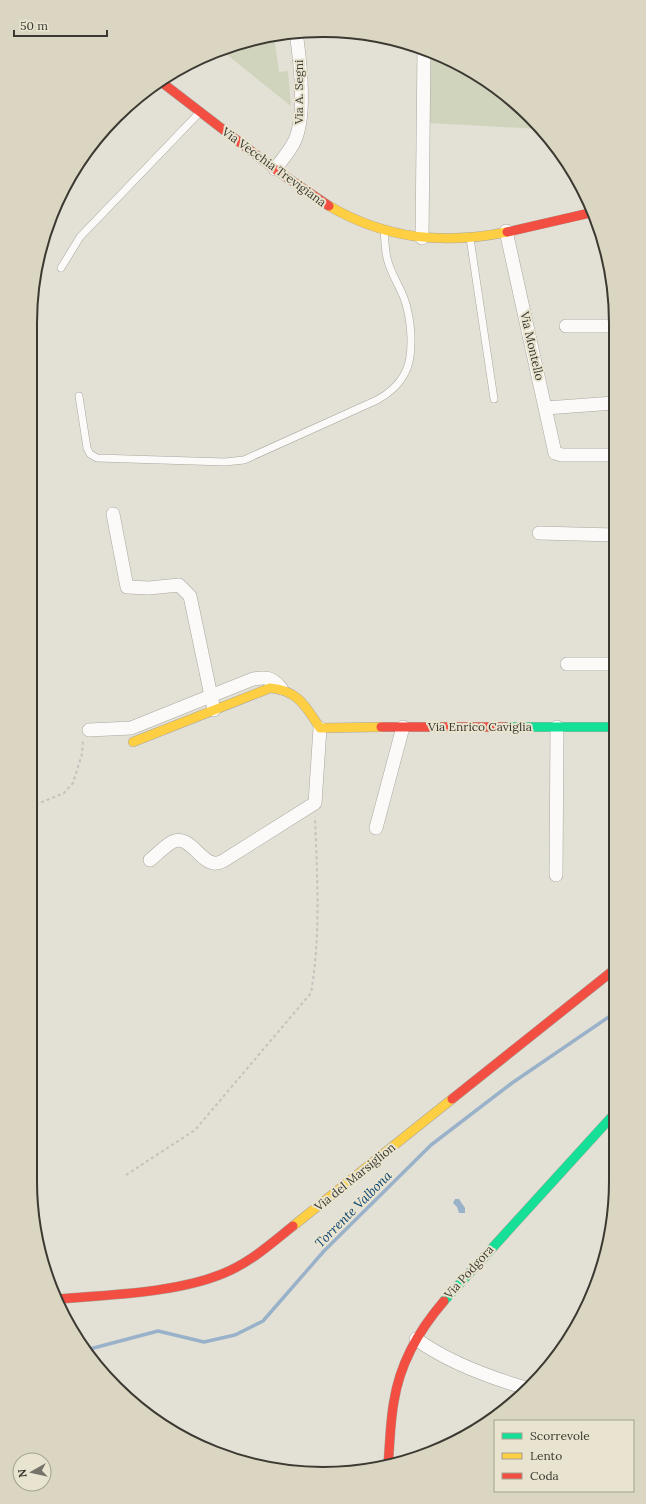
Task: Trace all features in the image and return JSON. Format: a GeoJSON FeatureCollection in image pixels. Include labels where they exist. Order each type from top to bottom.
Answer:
{"type":"FeatureCollection","features":[{"type":"Feature","properties":{"kind":"street","name":"Via A. Segni"},"geometry":{"type":"LineString","coordinates":[[275,169],[293,144],[300,120],[301,68],[297,38]]}},
{"type":"Feature","properties":{"kind":"street"},"geometry":{"type":"LineString","coordinates":[[422,238],[424,56]]}},
{"type":"Feature","properties":{"kind":"street","name":"Via Vecchia Trevigiana"},"geometry":{"type":"LineString","coordinates":[[165,85],[275,169],[321,202],[346,216],[384,231],[403,236],[422,238],[470,238],[506,232],[587,214]]}},
{"type":"Feature","properties":{"kind":"street","name":"Via Montello"},"geometry":{"type":"LineString","coordinates":[[506,232],[555,453],[562,455],[609,455]]}},
{"type":"Feature","properties":{"kind":"street"},"geometry":{"type":"LineString","coordinates":[[566,326],[609,326]]}},
{"type":"Feature","properties":{"kind":"street"},"geometry":{"type":"LineString","coordinates":[[546,408],[609,403]]}},
{"type":"Feature","properties":{"kind":"street"},"geometry":{"type":"LineString","coordinates":[[113,514],[127,587],[149,588],[179,585],[190,596],[214,710]]}},
{"type":"Feature","properties":{"kind":"street"},"geometry":{"type":"LineString","coordinates":[[539,533],[609,535]]}},
{"type":"Feature","properties":{"kind":"street"},"geometry":{"type":"LineString","coordinates":[[567,664],[609,664]]}},
{"type":"Feature","properties":{"kind":"street"},"geometry":{"type":"LineString","coordinates":[[86,733],[131,728],[252,679],[263,678],[273,680],[281,688],[298,696],[320,728],[315,803],[223,861],[216,863],[208,861],[186,842],[178,840],[172,842],[150,860]]}},
{"type":"Feature","properties":{"kind":"street"},"geometry":{"type":"LineString","coordinates":[[132,742],[270,688],[281,688]]}},
{"type":"Feature","properties":{"kind":"street"},"geometry":{"type":"LineString","coordinates":[[376,828],[402,727]]}},
{"type":"Feature","properties":{"kind":"street"},"geometry":{"type":"LineString","coordinates":[[556,875],[557,727]]}},
{"type":"Feature","properties":{"kind":"street","name":"Via Enrico Caviglia"},"geometry":{"type":"LineString","coordinates":[[320,728],[609,727]]}},
{"type":"Feature","properties":{"kind":"street","name":"Via del Marsiglion"},"geometry":{"type":"LineString","coordinates":[[62,1298],[151,1290],[189,1284],[222,1274],[237,1267],[259,1253],[609,974]]}},
{"type":"Feature","properties":{"kind":"street","name":"Via Podgora"},"geometry":{"type":"LineString","coordinates":[[389,1459],[394,1401],[406,1359],[425,1325],[444,1300],[609,1120]]}},
{"type":"Feature","properties":{"kind":"street"},"geometry":{"type":"LineString","coordinates":[[416,1339],[446,1357],[497,1380],[521,1387]]}},
{"type":"Feature","properties":{"kind":"lane"},"geometry":{"type":"LineString","coordinates":[[61,268],[80,237],[200,112]]}},
{"type":"Feature","properties":{"kind":"lane"},"geometry":{"type":"LineString","coordinates":[[79,396],[87,448],[90,454],[97,458],[225,462],[244,460],[377,400],[392,390],[406,373],[410,357],[408,313],[404,299],[387,260],[384,231]]}},
{"type":"Feature","properties":{"kind":"lane"},"geometry":{"type":"LineString","coordinates":[[470,238],[494,400]]}},
{"type":"Feature","properties":{"kind":"path"},"geometry":{"type":"LineString","coordinates":[[37,804],[60,795],[73,783],[82,754],[86,733]]}},
{"type":"Feature","properties":{"kind":"path"},"geometry":{"type":"LineString","coordinates":[[126,1175],[195,1130],[312,993],[316,965],[318,928],[315,803]]}},
{"type":"Feature","properties":{"kind":"green space"},"geometry":{"type":"Polygon","coordinates":[[[275,41],[279,72],[288,71],[291,106],[226,54],[275,41]]]}},
{"type":"Feature","properties":{"kind":"green space"},"geometry":{"type":"Polygon","coordinates":[[[427,57],[449,66],[482,85],[512,108],[533,129],[429,123],[427,57]]]}},
{"type":"Feature","properties":{"kind":"water"},"geometry":{"type":"Polygon","coordinates":[[[455,1199],[459,1199],[465,1208],[465,1213],[459,1213],[457,1207],[453,1203],[455,1199]]]}},
{"type":"Feature","properties":{"kind":"waterway","name":"Torrente Valbona"},"geometry":{"type":"LineString","coordinates":[[91,1349],[158,1331],[204,1342],[235,1335],[263,1321],[324,1251],[431,1145],[512,1083],[609,1017]]}},
{"type":"Feature","properties":{"kind":"traffic: fast"},"geometry":{"type":"LineString","coordinates":[[506,727],[609,727]]}},
{"type":"Feature","properties":{"kind":"traffic: fast"},"geometry":{"type":"LineString","coordinates":[[444,1301],[609,1120]]}},
{"type":"Feature","properties":{"kind":"traffic: slow"},"geometry":{"type":"LineString","coordinates":[[329,206],[372,226],[415,236],[460,238],[507,232]]}},
{"type":"Feature","properties":{"kind":"traffic: slow"},"geometry":{"type":"LineString","coordinates":[[133,742],[270,688],[280,689],[294,696],[305,707],[320,728],[381,727]]}},
{"type":"Feature","properties":{"kind":"traffic: slow"},"geometry":{"type":"LineString","coordinates":[[293,1226],[452,1099]]}},
{"type":"Feature","properties":{"kind":"traffic: jam"},"geometry":{"type":"LineString","coordinates":[[165,85],[273,168],[329,206]]}},
{"type":"Feature","properties":{"kind":"traffic: jam"},"geometry":{"type":"LineString","coordinates":[[507,232],[587,214]]}},
{"type":"Feature","properties":{"kind":"traffic: jam"},"geometry":{"type":"LineString","coordinates":[[381,727],[506,727]]}},
{"type":"Feature","properties":{"kind":"traffic: jam"},"geometry":{"type":"LineString","coordinates":[[452,1099],[609,974]]}},
{"type":"Feature","properties":{"kind":"traffic: jam"},"geometry":{"type":"LineString","coordinates":[[63,1299],[145,1292],[191,1284],[212,1278],[248,1261],[293,1226]]}},
{"type":"Feature","properties":{"kind":"traffic: jam"},"geometry":{"type":"LineString","coordinates":[[388,1459],[393,1409],[401,1373],[419,1335],[444,1301]]}}]}
